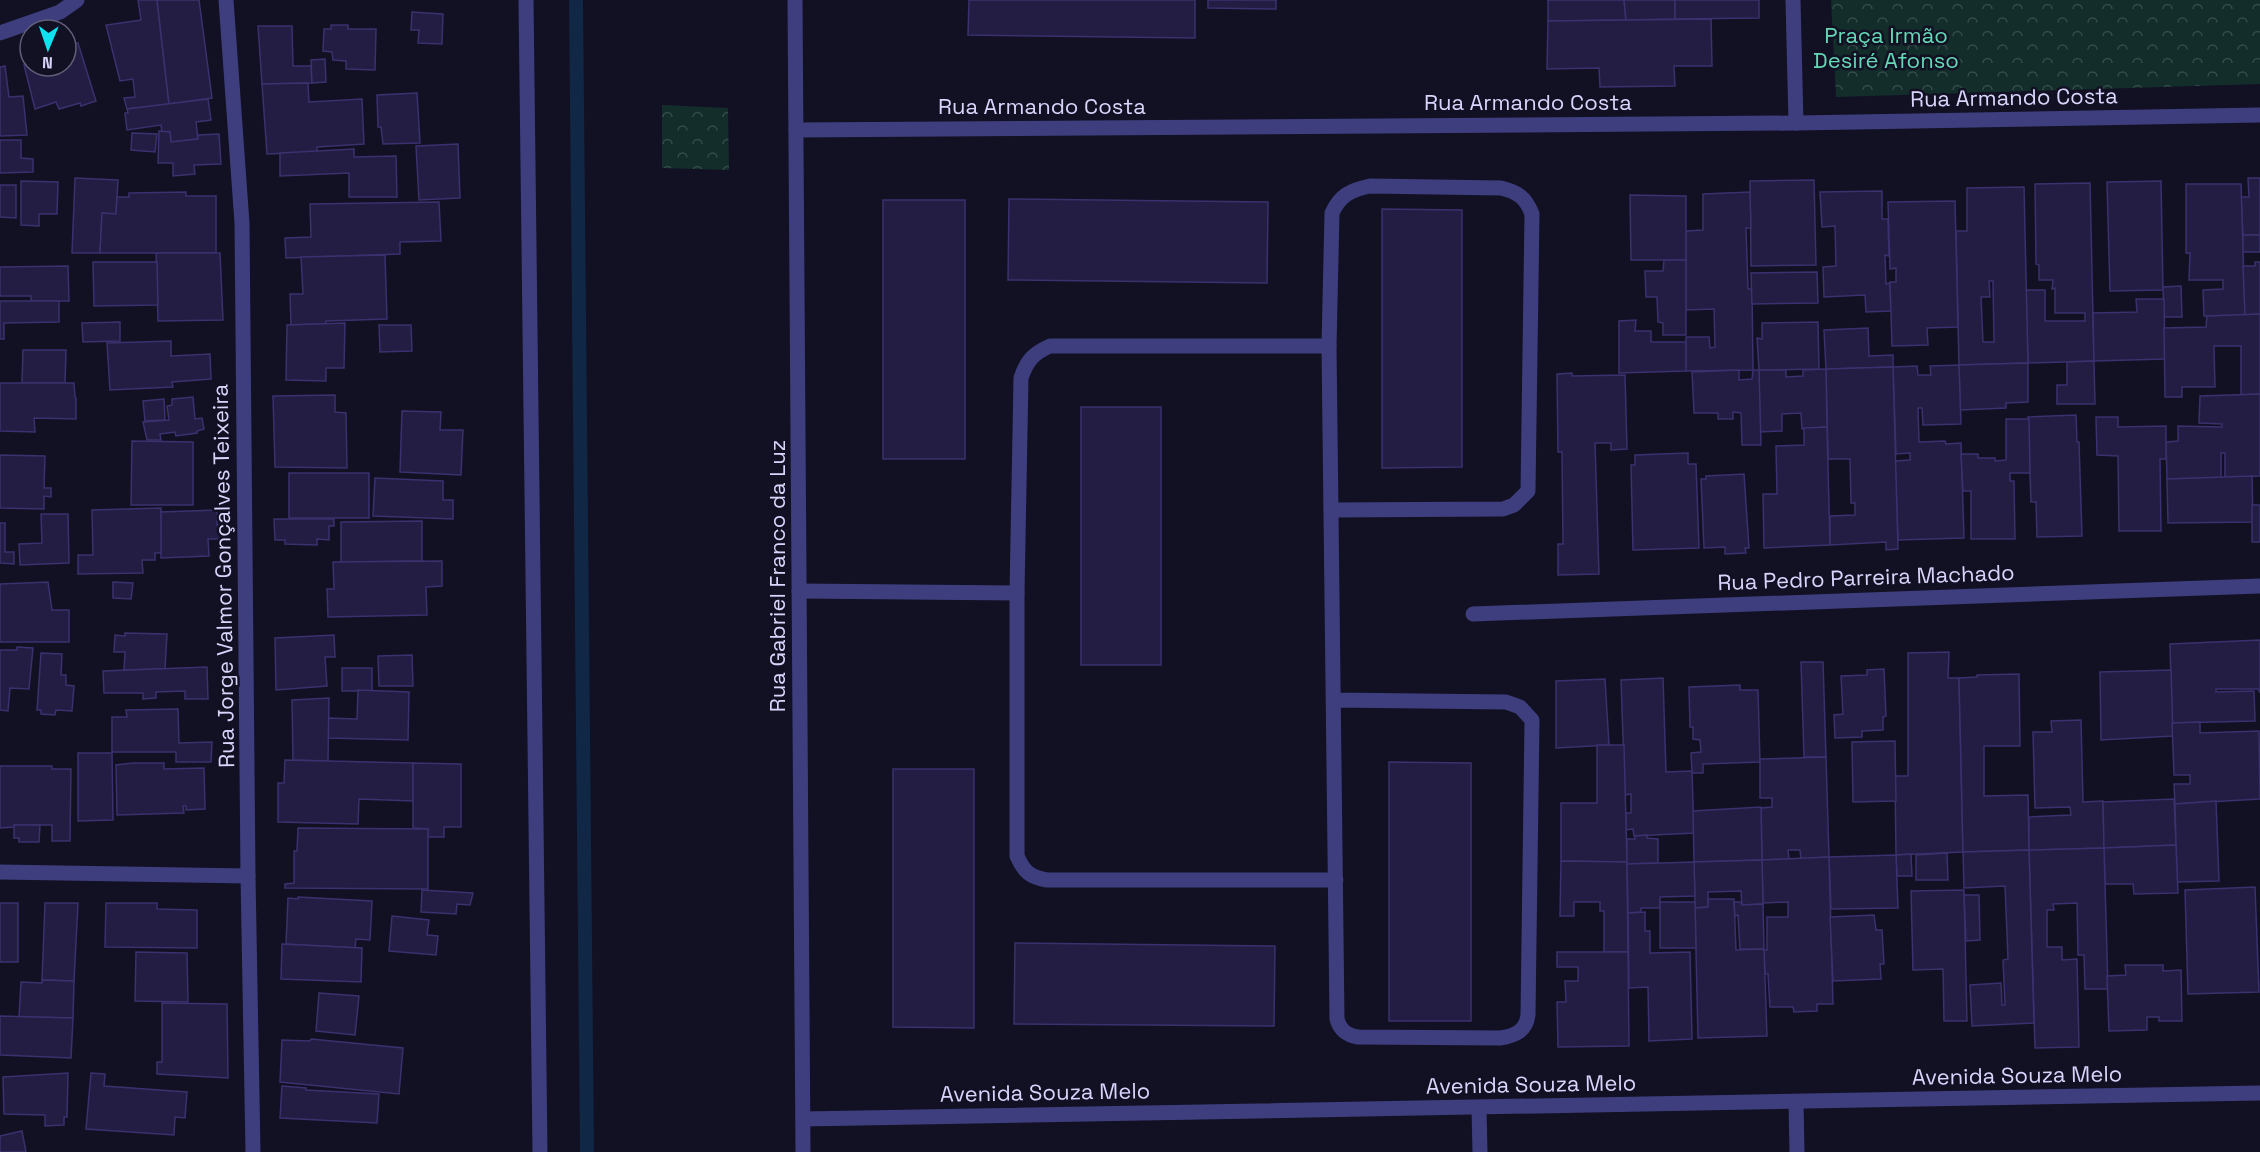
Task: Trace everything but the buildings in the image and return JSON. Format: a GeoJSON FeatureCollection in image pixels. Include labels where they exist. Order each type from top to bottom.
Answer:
{"type":"FeatureCollection","features":[{"type":"Feature","properties":{"kind":"street"},"geometry":{"type":"LineString","coordinates":[[0,33],[60,12],[77,0]]}},
{"type":"Feature","properties":{"kind":"street","name":"Rua Jorge Valmor Gonçalves Teixeira"},"geometry":{"type":"LineString","coordinates":[[226,0],[242,222],[253,1152]]}},
{"type":"Feature","properties":{"kind":"street"},"geometry":{"type":"LineString","coordinates":[[526,0],[540,1152]]}},
{"type":"Feature","properties":{"kind":"street","name":"Rua Gabriel Franco da Luz"},"geometry":{"type":"LineString","coordinates":[[795,0],[803,1152]]}},
{"type":"Feature","properties":{"kind":"street"},"geometry":{"type":"LineString","coordinates":[[1793,0],[1796,123]]}},
{"type":"Feature","properties":{"kind":"street","name":"Rua Armando Costa"},"geometry":{"type":"LineString","coordinates":[[796,130],[1796,123],[2260,115]]}},
{"type":"Feature","properties":{"kind":"street"},"geometry":{"type":"LineString","coordinates":[[1331,510],[1503,509],[1514,505],[1528,491],[1532,214],[1523,197],[1514,191],[1501,188],[1370,186],[1355,189],[1343,195],[1332,213],[1329,346],[1336,1019],[1343,1032],[1350,1036],[1500,1038],[1512,1036],[1521,1031],[1527,1023],[1528,1015],[1532,720],[1520,706],[1506,702],[1334,700]]}},
{"type":"Feature","properties":{"kind":"street"},"geometry":{"type":"LineString","coordinates":[[1329,346],[1050,346],[1031,357],[1021,378],[1017,593],[1017,856],[1029,875],[1047,880],[1336,880]]}},
{"type":"Feature","properties":{"kind":"street","name":"Rua Pedro Parreira Machado"},"geometry":{"type":"LineString","coordinates":[[1473,614],[2260,586]]}},
{"type":"Feature","properties":{"kind":"street"},"geometry":{"type":"LineString","coordinates":[[799,591],[1017,593]]}},
{"type":"Feature","properties":{"kind":"street"},"geometry":{"type":"LineString","coordinates":[[0,872],[248,876]]}},
{"type":"Feature","properties":{"kind":"street","name":"Avenida Souza Melo"},"geometry":{"type":"LineString","coordinates":[[803,1119],[2260,1093]]}},
{"type":"Feature","properties":{"kind":"street"},"geometry":{"type":"LineString","coordinates":[[1796,1102],[1797,1152]]}},
{"type":"Feature","properties":{"kind":"street"},"geometry":{"type":"LineString","coordinates":[[1479,1107],[1480,1152]]}},
{"type":"Feature","properties":{"kind":"green space","name":"Praça Irmão Desiré Afonso"},"geometry":{"type":"Polygon","coordinates":[[[1831,0],[2260,0],[2260,84],[1836,97],[1831,0]]]}},
{"type":"Feature","properties":{"kind":"green space"},"geometry":{"type":"Polygon","coordinates":[[[662,105],[728,108],[729,170],[662,168],[662,105]]]}},
{"type":"Feature","properties":{"kind":"waterway"},"geometry":{"type":"LineString","coordinates":[[576,0],[587,1152]]}}]}
